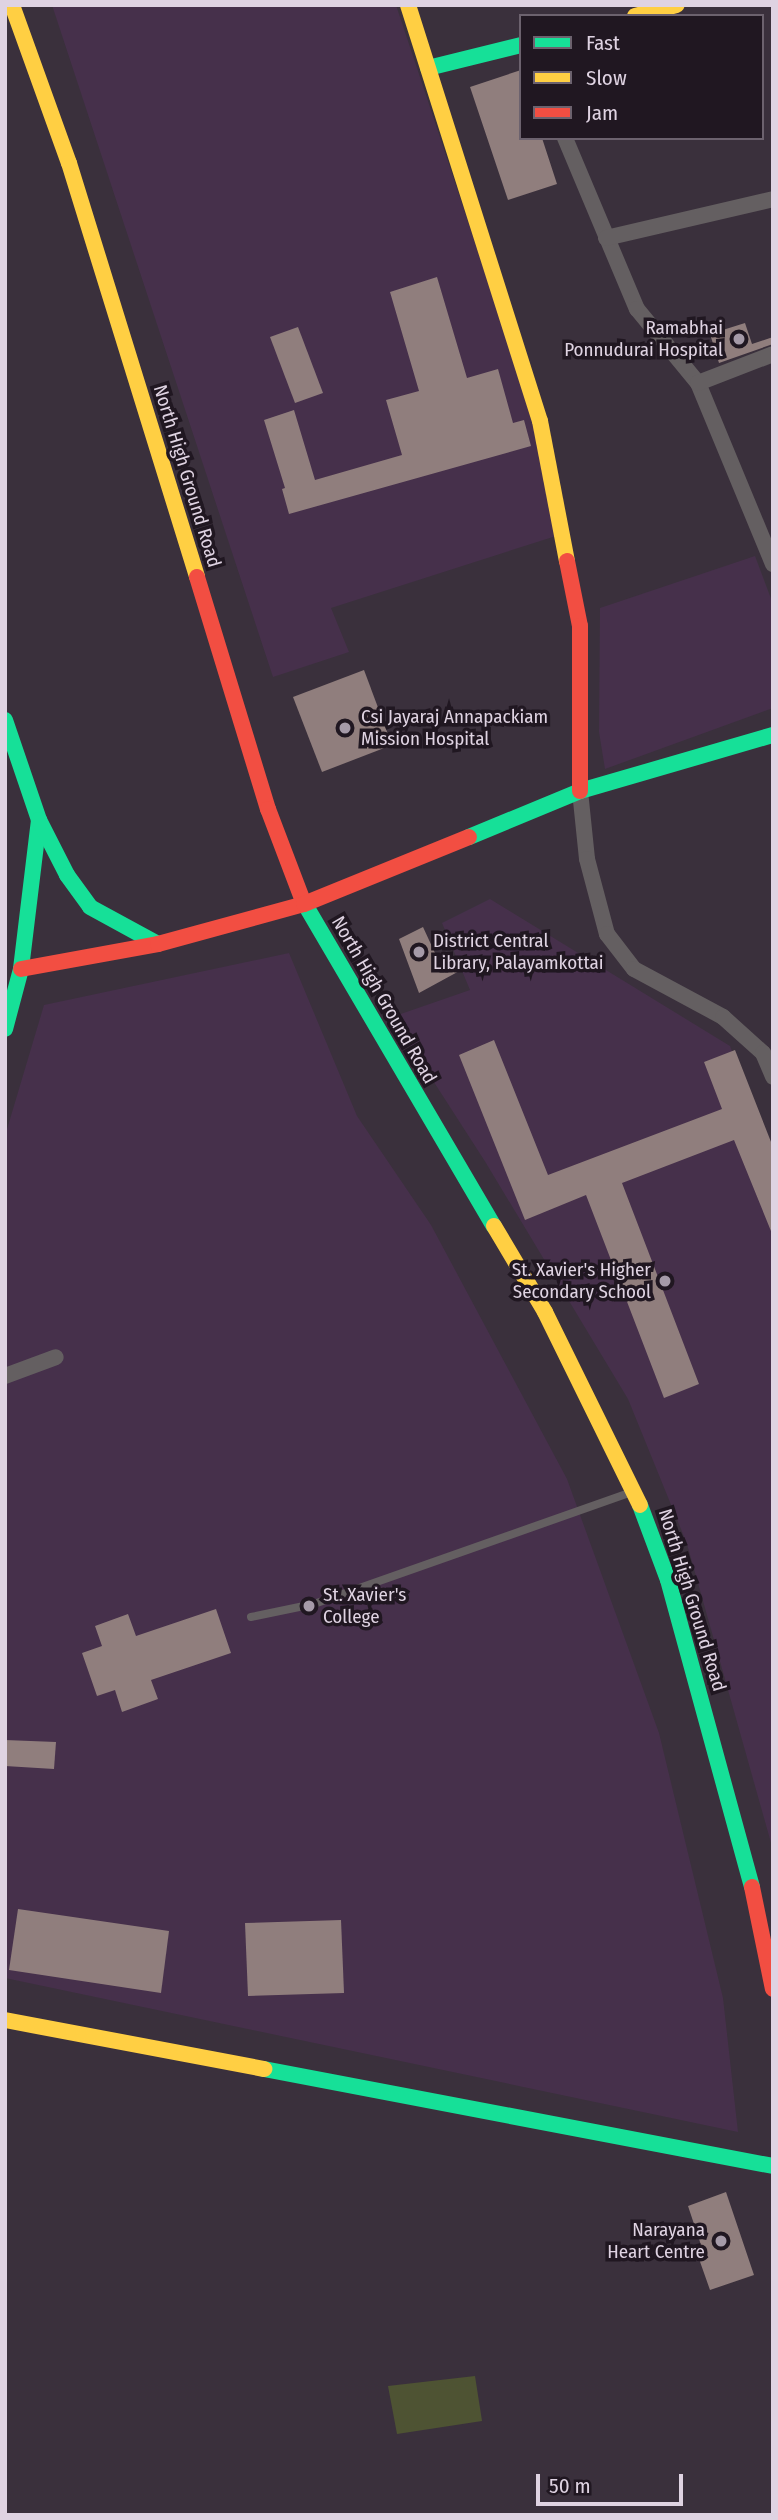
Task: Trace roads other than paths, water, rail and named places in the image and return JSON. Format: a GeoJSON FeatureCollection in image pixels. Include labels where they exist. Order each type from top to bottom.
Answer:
{"type":"FeatureCollection","features":[{"type":"Feature","properties":{"kind":"main road","name":"North High Ground Road"},"geometry":{"type":"LineString","coordinates":[[12,5],[69,163],[268,809],[304,904],[545,1312],[635,1490],[668,1580],[752,1886],[773,1989]]}},
{"type":"Feature","properties":{"kind":"main road"},"geometry":{"type":"LineString","coordinates":[[408,5],[540,421],[580,626],[580,791]]}},
{"type":"Feature","properties":{"kind":"main road"},"geometry":{"type":"LineString","coordinates":[[643,14],[677,5]]}},
{"type":"Feature","properties":{"kind":"main road"},"geometry":{"type":"LineString","coordinates":[[428,68],[519,45]]}},
{"type":"Feature","properties":{"kind":"main road"},"geometry":{"type":"LineString","coordinates":[[7,729],[39,820],[67,875],[90,907],[158,944]]}},
{"type":"Feature","properties":{"kind":"main road"},"geometry":{"type":"LineString","coordinates":[[21,969],[158,944],[304,904],[580,791],[773,735]]}},
{"type":"Feature","properties":{"kind":"main road"},"geometry":{"type":"LineString","coordinates":[[5,1029],[21,969],[39,820]]}},
{"type":"Feature","properties":{"kind":"main road"},"geometry":{"type":"LineString","coordinates":[[5,2020],[773,2166]]}},
{"type":"Feature","properties":{"kind":"street"},"geometry":{"type":"LineString","coordinates":[[566,140],[637,309],[698,383],[773,564]]}},
{"type":"Feature","properties":{"kind":"street"},"geometry":{"type":"LineString","coordinates":[[606,238],[773,199]]}},
{"type":"Feature","properties":{"kind":"street"},"geometry":{"type":"LineString","coordinates":[[698,383],[773,354]]}},
{"type":"Feature","properties":{"kind":"street"},"geometry":{"type":"LineString","coordinates":[[580,791],[587,859],[607,934],[634,969],[723,1017],[763,1053],[773,1077]]}},
{"type":"Feature","properties":{"kind":"street"},"geometry":{"type":"LineString","coordinates":[[5,1376],[56,1357]]}},
{"type":"Feature","properties":{"kind":"lane"},"geometry":{"type":"LineString","coordinates":[[251,1617],[314,1604],[635,1490]]}},
{"type":"Feature","properties":{"kind":"place","name":"Ramabhai Ponnudurai Hospital"},"geometry":{"type":"Point","coordinates":[739,339]}},
{"type":"Feature","properties":{"kind":"place","name":"Csi Jayaraj Annapackiam Mission Hospital"},"geometry":{"type":"Point","coordinates":[345,728]}},
{"type":"Feature","properties":{"kind":"place","name":"District Central Library, Palayamkottai"},"geometry":{"type":"Point","coordinates":[419,952]}},
{"type":"Feature","properties":{"kind":"place","name":"St. Xavier's Higher Secondary School"},"geometry":{"type":"Point","coordinates":[665,1281]}},
{"type":"Feature","properties":{"kind":"place","name":"St. Xavier's College"},"geometry":{"type":"Point","coordinates":[309,1606]}},
{"type":"Feature","properties":{"kind":"place","name":"Narayana Heart Centre"},"geometry":{"type":"Point","coordinates":[721,2241]}}]}
